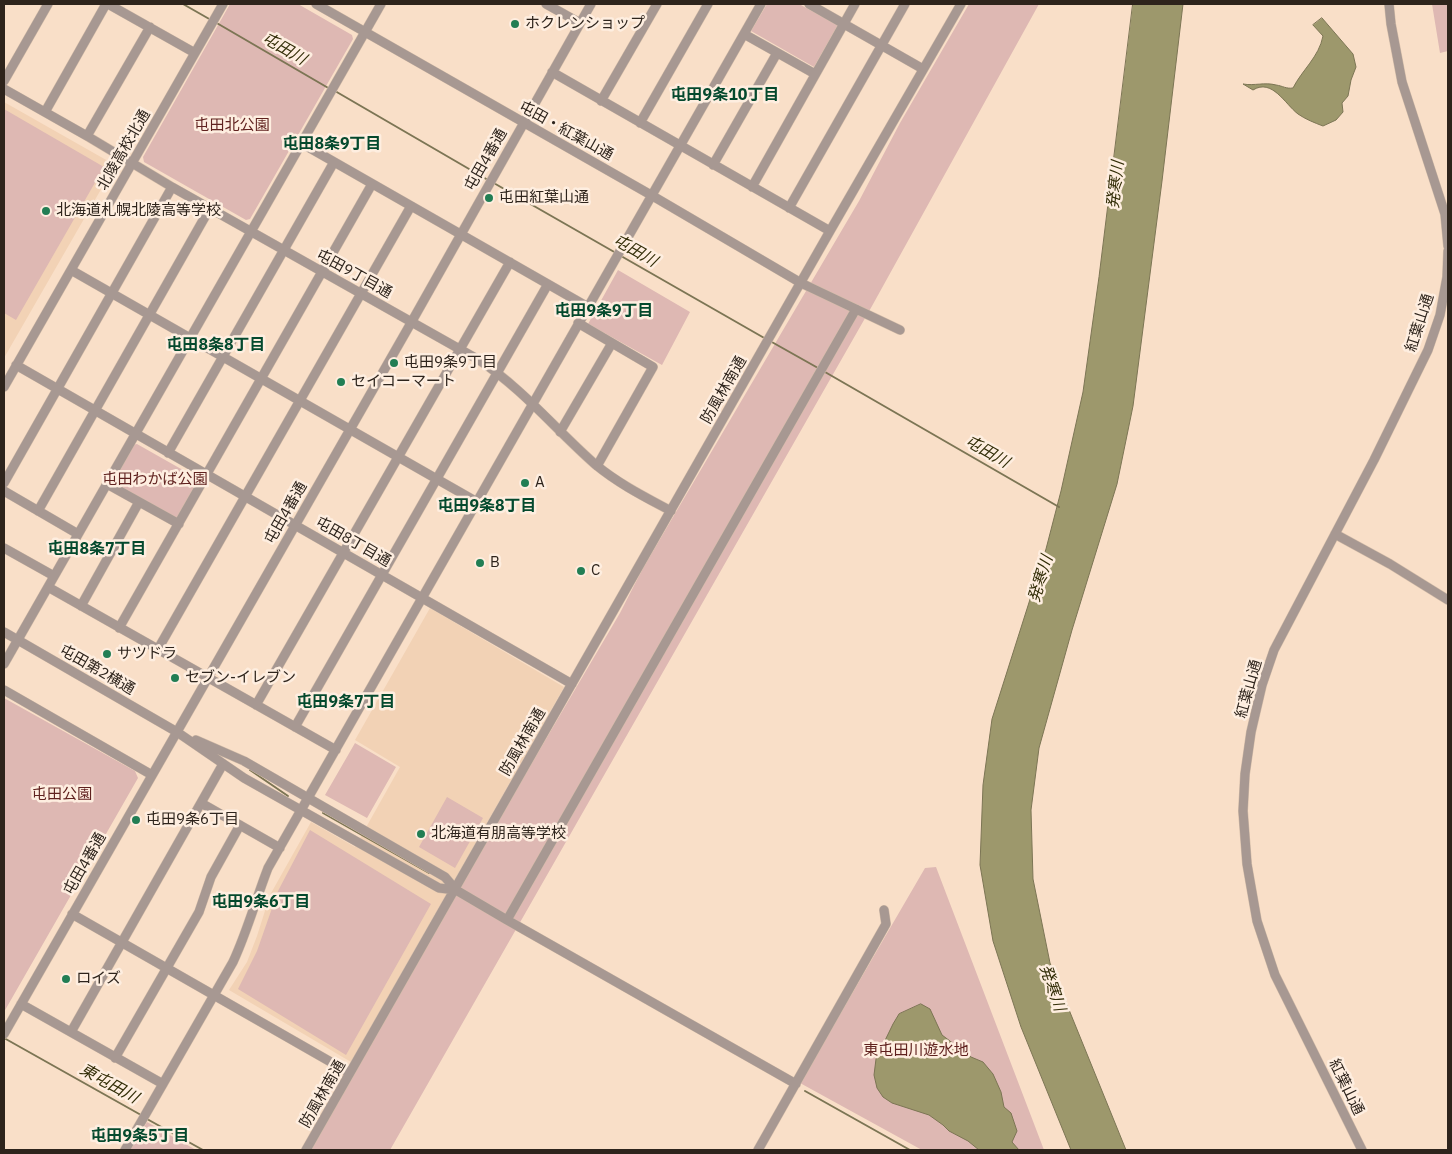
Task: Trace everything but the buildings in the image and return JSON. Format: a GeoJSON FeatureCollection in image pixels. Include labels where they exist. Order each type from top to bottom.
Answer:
{"type":"FeatureCollection","features":[{"type":"Feature","properties":{"kind":"street"},"geometry":{"type":"LineString","coordinates":[[4,81],[48,4]]}},
{"type":"Feature","properties":{"kind":"street"},"geometry":{"type":"LineString","coordinates":[[45,112],[107,4],[195,53]]}},
{"type":"Feature","properties":{"kind":"street","name":"屯田・紅葉山通"},"geometry":{"type":"LineString","coordinates":[[316,4],[801,283],[900,330]]}},
{"type":"Feature","properties":{"kind":"street"},"geometry":{"type":"LineString","coordinates":[[4,664],[381,4]]}},
{"type":"Feature","properties":{"kind":"street"},"geometry":{"type":"LineString","coordinates":[[546,4],[580,23]]}},
{"type":"Feature","properties":{"kind":"street","name":"屯田4番通"},"geometry":{"type":"LineString","coordinates":[[5,1032],[591,4]]}},
{"type":"Feature","properties":{"kind":"street"},"geometry":{"type":"LineString","coordinates":[[601,101],[657,4]]}},
{"type":"Feature","properties":{"kind":"street"},"geometry":{"type":"LineString","coordinates":[[640,123],[708,4]]}},
{"type":"Feature","properties":{"kind":"street"},"geometry":{"type":"LineString","coordinates":[[125,1150],[242,944],[268,868],[761,4]]}},
{"type":"Feature","properties":{"kind":"street"},"geometry":{"type":"LineString","coordinates":[[808,4],[923,69]]}},
{"type":"Feature","properties":{"kind":"street"},"geometry":{"type":"LineString","coordinates":[[752,187],[855,4]]}},
{"type":"Feature","properties":{"kind":"street"},"geometry":{"type":"LineString","coordinates":[[789,208],[905,4]]}},
{"type":"Feature","properties":{"kind":"street"},"geometry":{"type":"LineString","coordinates":[[801,283],[961,4]]}},
{"type":"Feature","properties":{"kind":"street"},"geometry":{"type":"LineString","coordinates":[[1389,4],[1402,82],[1445,214],[1448,246]]}},
{"type":"Feature","properties":{"kind":"street","name":"北陵高校北通"},"geometry":{"type":"LineString","coordinates":[[4,387],[220,8]]}},
{"type":"Feature","properties":{"kind":"street"},"geometry":{"type":"LineString","coordinates":[[87,136],[150,27]]}},
{"type":"Feature","properties":{"kind":"street"},"geometry":{"type":"LineString","coordinates":[[744,34],[815,74]]}},
{"type":"Feature","properties":{"kind":"street"},"geometry":{"type":"LineString","coordinates":[[713,165],[778,53]]}},
{"type":"Feature","properties":{"kind":"street"},"geometry":{"type":"LineString","coordinates":[[552,72],[830,231]]}},
{"type":"Feature","properties":{"kind":"street","name":"屯田9丁目通"},"geometry":{"type":"LineString","coordinates":[[4,89],[497,372],[597,466],[637,493],[671,511]]}},
{"type":"Feature","properties":{"kind":"street"},"geometry":{"type":"LineString","coordinates":[[301,143],[588,307]]}},
{"type":"Feature","properties":{"kind":"street"},"geometry":{"type":"LineString","coordinates":[[168,453],[334,162]]}},
{"type":"Feature","properties":{"kind":"street"},"geometry":{"type":"LineString","coordinates":[[119,628],[372,184]]}},
{"type":"Feature","properties":{"kind":"street"},"geometry":{"type":"LineString","coordinates":[[4,483],[172,187]]}},
{"type":"Feature","properties":{"kind":"street"},"geometry":{"type":"LineString","coordinates":[[158,649],[411,206]]}},
{"type":"Feature","properties":{"kind":"street"},"geometry":{"type":"LineString","coordinates":[[38,511],[210,208]]}},
{"type":"Feature","properties":{"kind":"street","name":"紅葉山通"},"geometry":{"type":"LineString","coordinates":[[1362,1150],[1275,975],[1257,921],[1247,864],[1243,811],[1245,774],[1251,732],[1262,685],[1274,650],[1428,350],[1440,314],[1447,278],[1448,251]]}},
{"type":"Feature","properties":{"kind":"street"},"geometry":{"type":"LineString","coordinates":[[256,705],[510,262]]}},
{"type":"Feature","properties":{"kind":"street"},"geometry":{"type":"LineString","coordinates":[[71,270],[477,502]]}},
{"type":"Feature","properties":{"kind":"street","name":"防風林南通"},"geometry":{"type":"LineString","coordinates":[[306,1150],[801,283]]}},
{"type":"Feature","properties":{"kind":"street"},"geometry":{"type":"LineString","coordinates":[[295,727],[548,284]]}},
{"type":"Feature","properties":{"kind":"street"},"geometry":{"type":"LineString","coordinates":[[507,920],[856,309]]}},
{"type":"Feature","properties":{"kind":"street"},"geometry":{"type":"LineString","coordinates":[[578,323],[653,367],[597,466]]}},
{"type":"Feature","properties":{"kind":"street"},"geometry":{"type":"LineString","coordinates":[[560,432],[612,343]]}},
{"type":"Feature","properties":{"kind":"street","name":"屯田8丁目通"},"geometry":{"type":"LineString","coordinates":[[16,365],[572,684]]}},
{"type":"Feature","properties":{"kind":"street"},"geometry":{"type":"LineString","coordinates":[[107,484],[179,524]]}},
{"type":"Feature","properties":{"kind":"street"},"geometry":{"type":"LineString","coordinates":[[4,491],[78,534]]}},
{"type":"Feature","properties":{"kind":"street"},"geometry":{"type":"LineString","coordinates":[[81,606],[139,502]]}},
{"type":"Feature","properties":{"kind":"street"},"geometry":{"type":"LineString","coordinates":[[1335,534],[1390,564],[1448,600]]}},
{"type":"Feature","properties":{"kind":"street"},"geometry":{"type":"LineString","coordinates":[[4,548],[54,576]]}},
{"type":"Feature","properties":{"kind":"street"},"geometry":{"type":"LineString","coordinates":[[48,587],[336,750]]}},
{"type":"Feature","properties":{"kind":"street","name":"屯田第2横通"},"geometry":{"type":"LineString","coordinates":[[4,632],[177,732]]}},
{"type":"Feature","properties":{"kind":"street"},"geometry":{"type":"LineString","coordinates":[[4,690],[152,775]]}},
{"type":"Feature","properties":{"kind":"street"},"geometry":{"type":"LineString","coordinates":[[177,732],[223,764],[301,811],[439,888],[456,890]]}},
{"type":"Feature","properties":{"kind":"street"},"geometry":{"type":"LineString","coordinates":[[177,732],[244,761],[445,877],[456,890],[507,920],[796,1084]]}},
{"type":"Feature","properties":{"kind":"street"},"geometry":{"type":"LineString","coordinates":[[71,1032],[223,764]]}},
{"type":"Feature","properties":{"kind":"street"},"geometry":{"type":"LineString","coordinates":[[201,804],[280,848]]}},
{"type":"Feature","properties":{"kind":"street"},"geometry":{"type":"LineString","coordinates":[[115,1058],[199,912],[211,877],[240,825]]}},
{"type":"Feature","properties":{"kind":"street"},"geometry":{"type":"LineString","coordinates":[[758,1150],[886,924],[884,910]]}},
{"type":"Feature","properties":{"kind":"street"},"geometry":{"type":"LineString","coordinates":[[72,914],[350,1073]]}},
{"type":"Feature","properties":{"kind":"street"},"geometry":{"type":"LineString","coordinates":[[21,1004],[163,1084]]}},
{"type":"Feature","properties":{"kind":"shaded area","name":"北海道札幌北陵高等学校"},"geometry":{"type":"Polygon","coordinates":[[[4,102],[115,165],[4,358],[4,102]]]}},
{"type":"Feature","properties":{"kind":"shaded area","name":"北海道有朋高等学校"},"geometry":{"type":"Polygon","coordinates":[[[430,608],[564,687],[351,1062],[229,990],[247,962],[270,895],[311,822],[355,847],[400,767],[355,740],[430,608]]]}},
{"type":"Feature","properties":{"kind":"green space","name":"屯田北公園"},"geometry":{"type":"Polygon","coordinates":[[[230,4],[298,4],[352,35],[353,39],[250,219],[246,220],[144,162],[143,157],[230,4]]]}},
{"type":"Feature","properties":{"kind":"green space"},"geometry":{"type":"Polygon","coordinates":[[[767,4],[799,4],[838,25],[814,67],[751,31],[767,4]]]}},
{"type":"Feature","properties":{"kind":"green space"},"geometry":{"type":"Polygon","coordinates":[[[969,4],[1039,4],[872,306],[390,1150],[310,1150],[523,778],[620,613],[643,568],[859,201],[900,123],[969,4]]]}},
{"type":"Feature","properties":{"kind":"green space"},"geometry":{"type":"Polygon","coordinates":[[[1432,4],[1448,4],[1448,51],[1440,53],[1432,4]]]}},
{"type":"Feature","properties":{"kind":"green space","name":"北海道札幌北陵高等学校"},"geometry":{"type":"Polygon","coordinates":[[[4,109],[104,167],[16,320],[4,313],[4,109]]]}},
{"type":"Feature","properties":{"kind":"green space"},"geometry":{"type":"Polygon","coordinates":[[[618,270],[690,312],[662,365],[588,324],[618,270]]]}},
{"type":"Feature","properties":{"kind":"green space","name":"屯田わかば公園"},"geometry":{"type":"Polygon","coordinates":[[[137,444],[197,478],[197,482],[178,517],[174,518],[115,483],[113,479],[132,445],[137,444]]]}},
{"type":"Feature","properties":{"kind":"green space","name":"屯田公園"},"geometry":{"type":"Polygon","coordinates":[[[4,698],[135,771],[138,778],[4,1012],[4,698]]]}},
{"type":"Feature","properties":{"kind":"green space"},"geometry":{"type":"Polygon","coordinates":[[[355,743],[396,767],[367,818],[325,795],[355,743]]]}},
{"type":"Feature","properties":{"kind":"green space"},"geometry":{"type":"Polygon","coordinates":[[[447,797],[483,818],[455,868],[419,847],[447,797]]]}},
{"type":"Feature","properties":{"kind":"green space"},"geometry":{"type":"Polygon","coordinates":[[[310,830],[431,904],[346,1055],[238,989],[257,951],[278,891],[310,830]]]}},
{"type":"Feature","properties":{"kind":"green space","name":"東屯田川遊水地"},"geometry":{"type":"Polygon","coordinates":[[[936,867],[1044,1150],[922,1150],[800,1083],[925,868],[936,867]]]}},
{"type":"Feature","properties":{"kind":"green space"},"geometry":{"type":"Polygon","coordinates":[[[147,1122],[196,1150],[130,1150],[147,1122]]]}},
{"type":"Feature","properties":{"kind":"water","name":"発寒川"},"geometry":{"type":"Polygon","coordinates":[[[1133,4],[1183,4],[1162,181],[1133,406],[1117,484],[1072,630],[1039,748],[1031,810],[1033,879],[1050,963],[1126,1150],[1071,1150],[1021,1027],[993,941],[980,865],[983,785],[992,719],[1046,549],[1083,392],[1133,4]]]}},
{"type":"Feature","properties":{"kind":"water"},"geometry":{"type":"Polygon","coordinates":[[[1322,18],[1353,54],[1356,67],[1348,96],[1342,103],[1343,112],[1336,120],[1323,126],[1298,114],[1272,90],[1260,87],[1253,90],[1243,84],[1272,84],[1293,88],[1321,44],[1323,36],[1313,25],[1322,18]]]}},
{"type":"Feature","properties":{"kind":"water"},"geometry":{"type":"Polygon","coordinates":[[[921,1004],[930,1009],[942,1035],[971,1057],[983,1062],[993,1074],[1001,1092],[1004,1107],[1011,1113],[1017,1131],[1012,1142],[1019,1150],[979,1150],[968,1141],[949,1131],[929,1115],[892,1103],[883,1097],[877,1088],[874,1075],[876,1059],[899,1014],[921,1004]]]}},
{"type":"Feature","properties":{"kind":"waterway","name":"屯田川"},"geometry":{"type":"LineString","coordinates":[[183,4],[211,20]]}},
{"type":"Feature","properties":{"kind":"waterway","name":"屯田川"},"geometry":{"type":"LineString","coordinates":[[215,22],[330,89]]}},
{"type":"Feature","properties":{"kind":"waterway","name":"屯田川"},"geometry":{"type":"LineString","coordinates":[[335,91],[488,180]]}},
{"type":"Feature","properties":{"kind":"waterway","name":"屯田川"},"geometry":{"type":"LineString","coordinates":[[492,182],[616,253]]}},
{"type":"Feature","properties":{"kind":"waterway","name":"屯田川"},"geometry":{"type":"LineString","coordinates":[[621,256],[766,339]]}},
{"type":"Feature","properties":{"kind":"waterway","name":"屯田川"},"geometry":{"type":"LineString","coordinates":[[770,341],[818,368]]}},
{"type":"Feature","properties":{"kind":"waterway","name":"屯田川"},"geometry":{"type":"LineString","coordinates":[[825,372],[1059,507]]}},
{"type":"Feature","properties":{"kind":"waterway"},"geometry":{"type":"LineString","coordinates":[[250,770],[288,796]]}},
{"type":"Feature","properties":{"kind":"waterway"},"geometry":{"type":"LineString","coordinates":[[323,813],[429,873]]}},
{"type":"Feature","properties":{"kind":"waterway","name":"東屯田川"},"geometry":{"type":"LineString","coordinates":[[4,1038],[141,1115]]}},
{"type":"Feature","properties":{"kind":"waterway"},"geometry":{"type":"LineString","coordinates":[[805,1091],[910,1150]]}},
{"type":"Feature","properties":{"kind":"waterway","name":"東屯田川"},"geometry":{"type":"LineString","coordinates":[[147,1119],[203,1150]]}},
{"type":"Feature","properties":{"kind":"place","name":"ホクレンショップ"},"geometry":{"type":"Point","coordinates":[515,24]}},
{"type":"Feature","properties":{"kind":"place","name":"屯田紅葉山通"},"geometry":{"type":"Point","coordinates":[489,198]}},
{"type":"Feature","properties":{"kind":"place","name":"北海道札幌北陵高等学校"},"geometry":{"type":"Point","coordinates":[46,211]}},
{"type":"Feature","properties":{"kind":"place","name":"屯田9条9丁目"},"geometry":{"type":"Point","coordinates":[394,363]}},
{"type":"Feature","properties":{"kind":"place","name":"セイコーマート"},"geometry":{"type":"Point","coordinates":[341,382]}},
{"type":"Feature","properties":{"kind":"place","name":"A"},"geometry":{"type":"Point","coordinates":[525,483]}},
{"type":"Feature","properties":{"kind":"place","name":"B"},"geometry":{"type":"Point","coordinates":[480,563]}},
{"type":"Feature","properties":{"kind":"place","name":"C"},"geometry":{"type":"Point","coordinates":[581,571]}},
{"type":"Feature","properties":{"kind":"place","name":"サツドラ"},"geometry":{"type":"Point","coordinates":[107,654]}},
{"type":"Feature","properties":{"kind":"place","name":"セブン-イレブン"},"geometry":{"type":"Point","coordinates":[175,678]}},
{"type":"Feature","properties":{"kind":"place","name":"屯田9条6丁目"},"geometry":{"type":"Point","coordinates":[136,820]}},
{"type":"Feature","properties":{"kind":"place","name":"北海道有朋高等学校"},"geometry":{"type":"Point","coordinates":[421,834]}},
{"type":"Feature","properties":{"kind":"place","name":"ロイズ"},"geometry":{"type":"Point","coordinates":[66,979]}},
{"type":"Feature","properties":{"kind":"district","name":"屯田9条10丁目"},"geometry":{"type":"Point","coordinates":[725,95]}},
{"type":"Feature","properties":{"kind":"district","name":"屯田8条9丁目"},"geometry":{"type":"Point","coordinates":[332,144]}},
{"type":"Feature","properties":{"kind":"district","name":"屯田9条9丁目"},"geometry":{"type":"Point","coordinates":[604,311]}},
{"type":"Feature","properties":{"kind":"district","name":"屯田8条8丁目"},"geometry":{"type":"Point","coordinates":[216,345]}},
{"type":"Feature","properties":{"kind":"district","name":"屯田9条8丁目"},"geometry":{"type":"Point","coordinates":[487,506]}},
{"type":"Feature","properties":{"kind":"district","name":"屯田8条7丁目"},"geometry":{"type":"Point","coordinates":[97,549]}},
{"type":"Feature","properties":{"kind":"district","name":"屯田9条7丁目"},"geometry":{"type":"Point","coordinates":[346,702]}},
{"type":"Feature","properties":{"kind":"district","name":"屯田9条6丁目"},"geometry":{"type":"Point","coordinates":[261,902]}},
{"type":"Feature","properties":{"kind":"district","name":"屯田9条5丁目"},"geometry":{"type":"Point","coordinates":[140,1136]}}]}
